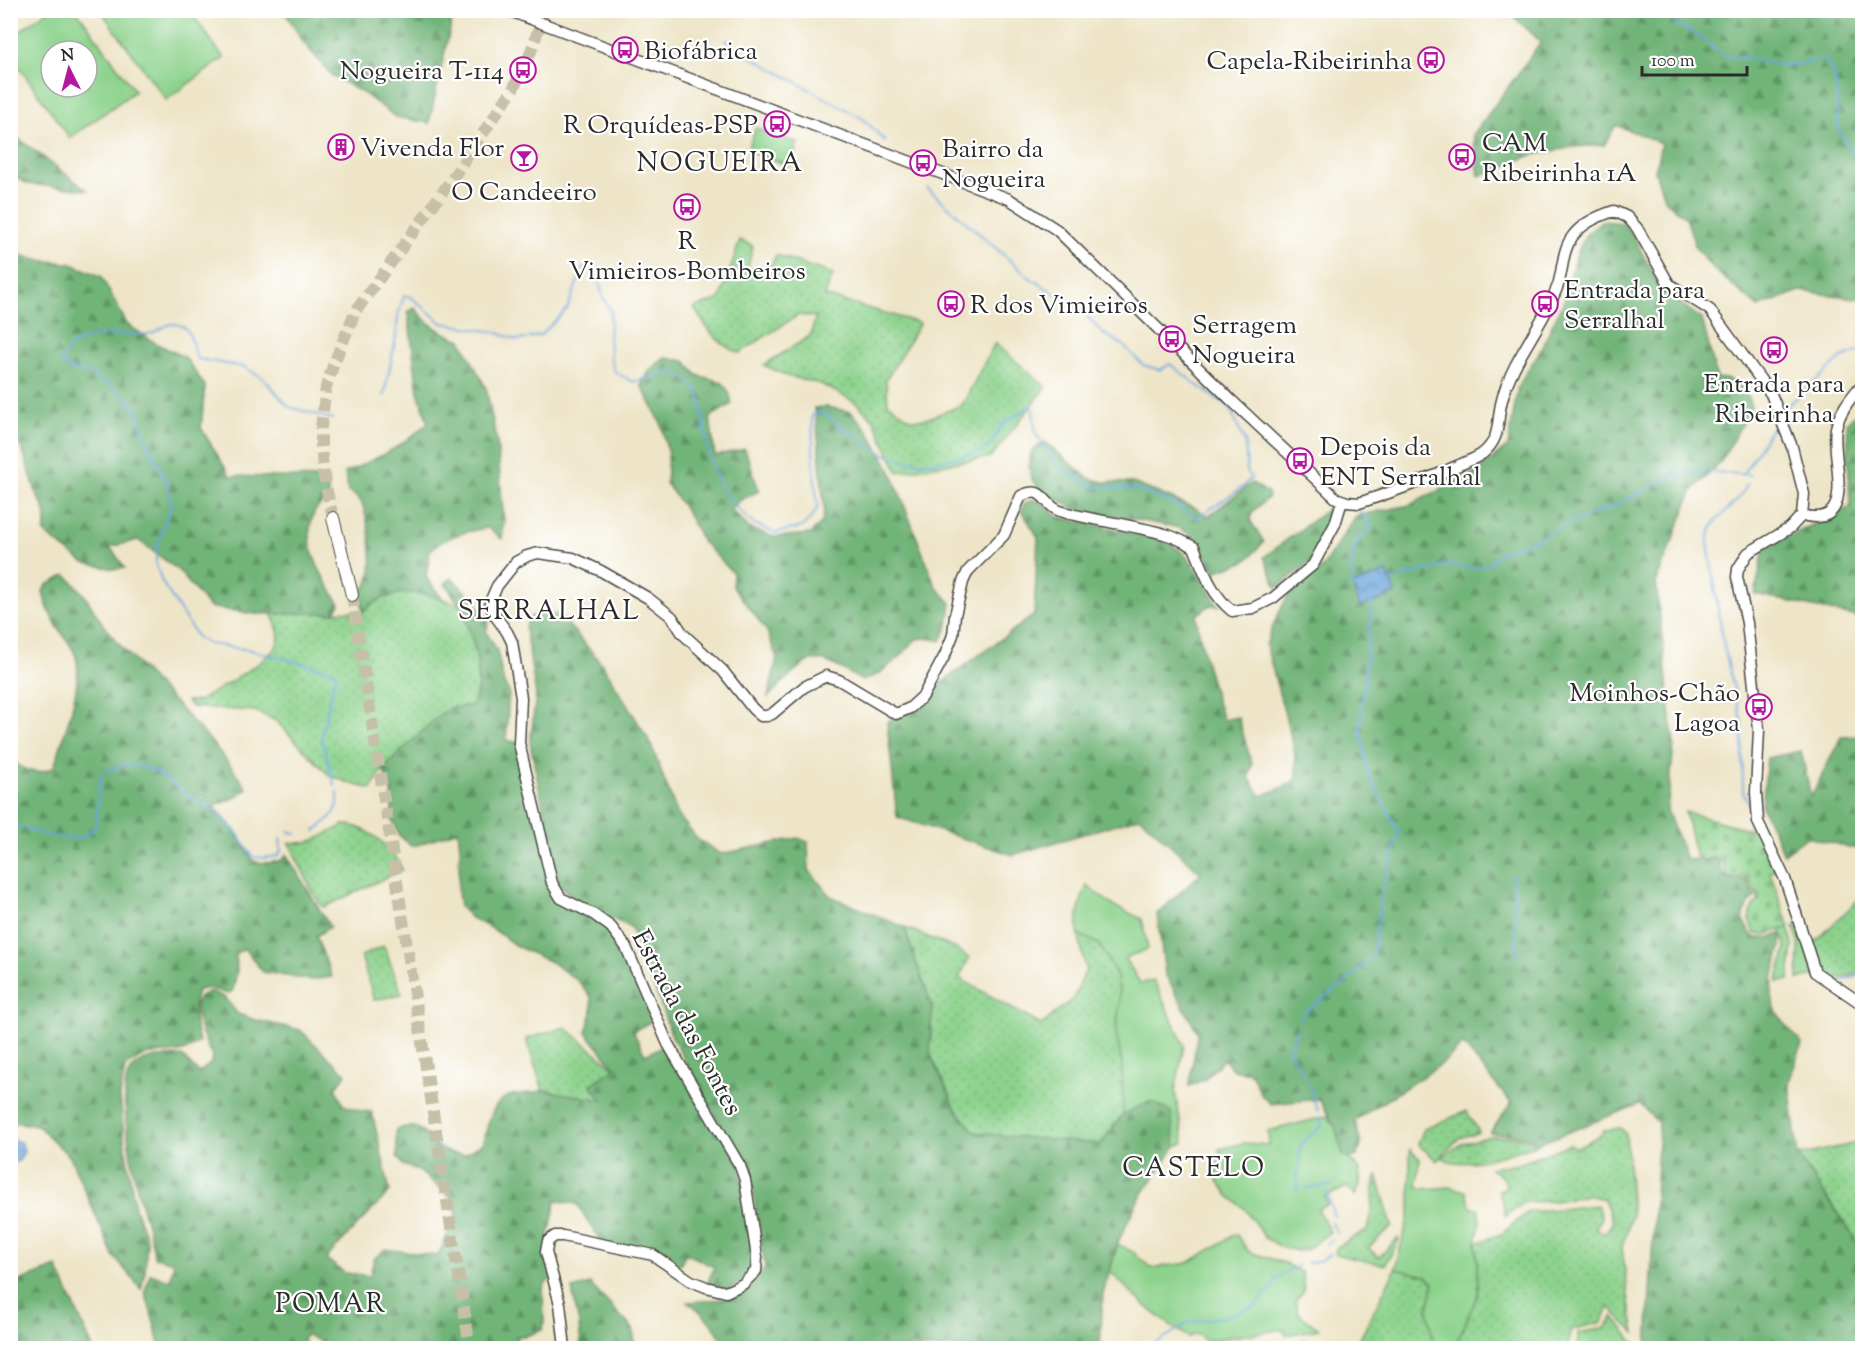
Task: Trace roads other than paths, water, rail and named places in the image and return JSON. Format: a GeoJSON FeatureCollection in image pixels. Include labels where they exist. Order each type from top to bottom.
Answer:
{"type":"FeatureCollection","features":[{"type":"Feature","properties":{"kind":"main road"},"geometry":{"type":"LineString","coordinates":[[333,518],[352,595]]}},
{"type":"Feature","properties":{"kind":"street"},"geometry":{"type":"LineString","coordinates":[[507,10],[1009,199],[1057,230],[1231,400],[1341,503],[1359,503],[1430,479],[1481,454],[1498,434],[1502,400],[1514,370],[1550,306],[1559,283],[1564,256],[1571,238],[1599,215],[1614,211],[1627,217],[1637,228],[1669,284],[1710,310],[1771,394],[1788,437],[1800,477],[1804,504],[1802,515],[1790,528],[1748,553],[1738,569],[1737,577],[1750,650],[1759,730],[1756,792],[1758,822],[1785,879],[1815,972],[1863,1004]]}},
{"type":"Feature","properties":{"kind":"street"},"geometry":{"type":"LineString","coordinates":[[1802,515],[1822,515],[1834,509],[1837,503],[1840,494],[1835,451],[1836,428],[1844,406],[1863,384]]}},
{"type":"Feature","properties":{"kind":"street","name":"Estrada das Fontes"},"geometry":{"type":"LineString","coordinates":[[565,1348],[560,1304],[546,1252],[548,1241],[555,1236],[653,1255],[691,1281],[726,1292],[743,1284],[756,1271],[757,1257],[740,1166],[668,1044],[626,947],[611,927],[593,914],[561,898],[552,884],[519,743],[521,698],[512,642],[494,614],[491,605],[491,596],[496,586],[512,567],[522,559],[538,553],[573,558],[648,598],[672,617],[683,634],[723,671],[753,710],[761,716],[772,714],[804,687],[826,676],[839,680],[896,714],[910,708],[923,696],[953,635],[955,615],[963,582],[968,572],[1004,535],[1022,496],[1027,493],[1034,491],[1041,494],[1056,510],[1167,534],[1194,546],[1209,583],[1221,602],[1232,611],[1253,608],[1273,598],[1313,565],[1335,524],[1341,503]]}},
{"type":"Feature","properties":{"kind":"water"},"geometry":{"type":"Polygon","coordinates":[[[1387,572],[1396,594],[1360,607],[1352,585],[1387,572]]]}},
{"type":"Feature","properties":{"kind":"water"},"geometry":{"type":"Polygon","coordinates":[[[10,1138],[22,1143],[24,1152],[19,1161],[11,1164],[10,1138]]]}},
{"type":"Feature","properties":{"kind":"waterway"},"geometry":{"type":"LineString","coordinates":[[1674,10],[1672,13],[1675,24],[1694,33],[1726,57],[1748,58],[1780,65],[1827,59],[1836,81],[1838,128],[1853,153],[1862,156]]}},
{"type":"Feature","properties":{"kind":"waterway"},"geometry":{"type":"LineString","coordinates":[[726,40],[746,54],[863,119],[885,141]]}},
{"type":"Feature","properties":{"kind":"waterway"},"geometry":{"type":"LineString","coordinates":[[927,188],[1029,277],[1084,312],[1102,333],[1122,344],[1143,365],[1160,370],[1170,364],[1206,392],[1229,405]]}},
{"type":"Feature","properties":{"kind":"waterway"},"geometry":{"type":"LineString","coordinates":[[529,338],[541,335],[567,309],[583,268],[595,266],[603,297],[611,311],[609,337],[611,361],[615,372],[633,382],[673,371],[688,380],[699,393],[710,462],[728,499],[752,523],[775,533],[802,527],[818,507],[812,415],[822,412],[885,454],[901,460],[938,462],[986,449],[1005,423],[1032,405],[1036,434],[1062,470],[1096,487],[1135,489],[1167,500],[1197,518],[1244,486],[1251,478],[1247,471],[1245,442],[1228,404]]}},
{"type":"Feature","properties":{"kind":"waterway"},"geometry":{"type":"LineString","coordinates":[[384,396],[398,316],[404,296],[411,297],[442,323],[495,332],[517,340],[526,339]]}},
{"type":"Feature","properties":{"kind":"waterway"},"geometry":{"type":"LineString","coordinates":[[333,419],[289,407],[264,379],[244,367],[198,359],[188,332],[177,324],[168,325],[148,334],[111,334],[87,338],[77,342],[68,350],[61,362],[75,371],[91,373],[123,394],[136,410],[148,444],[169,487],[171,505],[156,550],[156,564],[162,582],[197,637],[209,644],[250,650],[333,671],[336,674],[321,737],[335,786]]}},
{"type":"Feature","properties":{"kind":"waterway"},"geometry":{"type":"LineString","coordinates":[[1786,407],[1842,358],[1862,350]]}},
{"type":"Feature","properties":{"kind":"waterway"},"geometry":{"type":"LineString","coordinates":[[1242,417],[1282,454]]}},
{"type":"Feature","properties":{"kind":"waterway"},"geometry":{"type":"LineString","coordinates":[[1743,474],[1777,420]]}},
{"type":"Feature","properties":{"kind":"waterway"},"geometry":{"type":"LineString","coordinates":[[1402,577],[1445,565],[1474,568],[1488,565],[1501,552],[1540,538],[1557,528],[1612,507],[1663,481],[1685,473],[1706,471],[1750,475]]}},
{"type":"Feature","properties":{"kind":"waterway"},"geometry":{"type":"LineString","coordinates":[[1747,484],[1743,493],[1714,524],[1708,543],[1724,647],[1742,722],[1743,792],[1753,811]]}},
{"type":"Feature","properties":{"kind":"waterway"},"geometry":{"type":"LineString","coordinates":[[1343,506],[1360,510],[1372,528],[1364,533],[1355,545],[1352,560],[1353,587]]}},
{"type":"Feature","properties":{"kind":"waterway"},"geometry":{"type":"LineString","coordinates":[[1390,582],[1397,579]]}},
{"type":"Feature","properties":{"kind":"waterway"},"geometry":{"type":"LineString","coordinates":[[1300,1020],[1303,1013],[1341,986],[1373,956],[1382,890],[1399,832],[1369,776],[1360,728],[1372,602]]}},
{"type":"Feature","properties":{"kind":"waterway"},"geometry":{"type":"LineString","coordinates":[[10,823],[56,837],[80,837],[89,833],[96,824],[100,780],[103,772],[124,765],[143,767],[157,772],[189,796],[207,805],[237,833],[253,857],[278,856],[281,850],[280,839]]}},
{"type":"Feature","properties":{"kind":"waterway"},"geometry":{"type":"LineString","coordinates":[[315,831],[336,810],[337,791]]}},
{"type":"Feature","properties":{"kind":"waterway"},"geometry":{"type":"LineString","coordinates":[[289,831],[296,834]]}},
{"type":"Feature","properties":{"kind":"waterway"},"geometry":{"type":"LineString","coordinates":[[1513,875],[1517,956]]}},
{"type":"Feature","properties":{"kind":"waterway"},"geometry":{"type":"LineString","coordinates":[[1836,982],[1862,975]]}},
{"type":"Feature","properties":{"kind":"waterway"},"geometry":{"type":"LineString","coordinates":[[1297,1029],[1289,1050],[1305,1076]]}},
{"type":"Feature","properties":{"kind":"waterway"},"geometry":{"type":"LineString","coordinates":[[1309,1084],[1318,1111]]}},
{"type":"Feature","properties":{"kind":"waterway"},"geometry":{"type":"LineString","coordinates":[[1299,1189],[1296,1189],[1301,1144],[1322,1126],[1320,1118]]}},
{"type":"Feature","properties":{"kind":"waterway"},"geometry":{"type":"LineString","coordinates":[[1306,1188],[1332,1185]]}},
{"type":"Feature","properties":{"kind":"waterway"},"geometry":{"type":"LineString","coordinates":[[1327,1193],[1334,1216]]}},
{"type":"Feature","properties":{"kind":"waterway"},"geometry":{"type":"LineString","coordinates":[[1331,1221],[1337,1234]]}},
{"type":"Feature","properties":{"kind":"waterway"},"geometry":{"type":"LineString","coordinates":[[1326,1245],[1332,1239]]}},
{"type":"Feature","properties":{"kind":"waterway"},"geometry":{"type":"LineString","coordinates":[[1308,1263],[1322,1260],[1330,1254]]}},
{"type":"Feature","properties":{"kind":"waterway"},"geometry":{"type":"LineString","coordinates":[[1154,1348],[1156,1343],[1190,1322],[1223,1317],[1255,1306],[1276,1279],[1298,1266]]}},
{"type":"Feature","properties":{"kind":"tunnel"},"geometry":{"type":"LineString","coordinates":[[333,518],[324,477],[321,427],[326,387],[355,312],[452,179],[513,89],[528,60],[545,10]]}},
{"type":"Feature","properties":{"kind":"tunnel"},"geometry":{"type":"LineString","coordinates":[[352,595],[470,1348]]}},
{"type":"Feature","properties":{"kind":"place","name":"Biofábrica"},"geometry":{"type":"Point","coordinates":[625,50]}},
{"type":"Feature","properties":{"kind":"place","name":"Capela-Ribeirinha"},"geometry":{"type":"Point","coordinates":[1431,60]}},
{"type":"Feature","properties":{"kind":"place","name":"Nogueira T-114"},"geometry":{"type":"Point","coordinates":[523,70]}},
{"type":"Feature","properties":{"kind":"place","name":"R Orquídeas-PSP"},"geometry":{"type":"Point","coordinates":[777,124]}},
{"type":"Feature","properties":{"kind":"place","name":"Vivenda Flor"},"geometry":{"type":"Point","coordinates":[341,147]}},
{"type":"Feature","properties":{"kind":"place","name":"CAM Ribeirinha 1A"},"geometry":{"type":"Point","coordinates":[1462,157]}},
{"type":"Feature","properties":{"kind":"place","name":"O Candeeiro"},"geometry":{"type":"Point","coordinates":[524,158]}},
{"type":"Feature","properties":{"kind":"place","name":"Bairro da Nogueira"},"geometry":{"type":"Point","coordinates":[923,163]}},
{"type":"Feature","properties":{"kind":"place","name":"R Vimieiros-Bombeiros"},"geometry":{"type":"Point","coordinates":[687,207]}},
{"type":"Feature","properties":{"kind":"place","name":"R dos Vimieiros"},"geometry":{"type":"Point","coordinates":[951,304]}},
{"type":"Feature","properties":{"kind":"place","name":"Entrada para Serralhal"},"geometry":{"type":"Point","coordinates":[1545,304]}},
{"type":"Feature","properties":{"kind":"place","name":"Serragem Nogueira"},"geometry":{"type":"Point","coordinates":[1172,339]}},
{"type":"Feature","properties":{"kind":"place","name":"Entrada para Ribeirinha"},"geometry":{"type":"Point","coordinates":[1774,350]}},
{"type":"Feature","properties":{"kind":"place","name":"Depois da ENT Serralhal"},"geometry":{"type":"Point","coordinates":[1300,461]}},
{"type":"Feature","properties":{"kind":"place","name":"Moinhos-Chão Lagoa"},"geometry":{"type":"Point","coordinates":[1759,707]}},
{"type":"Feature","properties":{"kind":"district","name":"NOGUEIRA"},"geometry":{"type":"Point","coordinates":[720,162]}},
{"type":"Feature","properties":{"kind":"district","name":"SERRALHAL"},"geometry":{"type":"Point","coordinates":[549,610]}},
{"type":"Feature","properties":{"kind":"district","name":"CASTELO"},"geometry":{"type":"Point","coordinates":[1194,1167]}},
{"type":"Feature","properties":{"kind":"district","name":"POMAR"},"geometry":{"type":"Point","coordinates":[331,1303]}}]}
